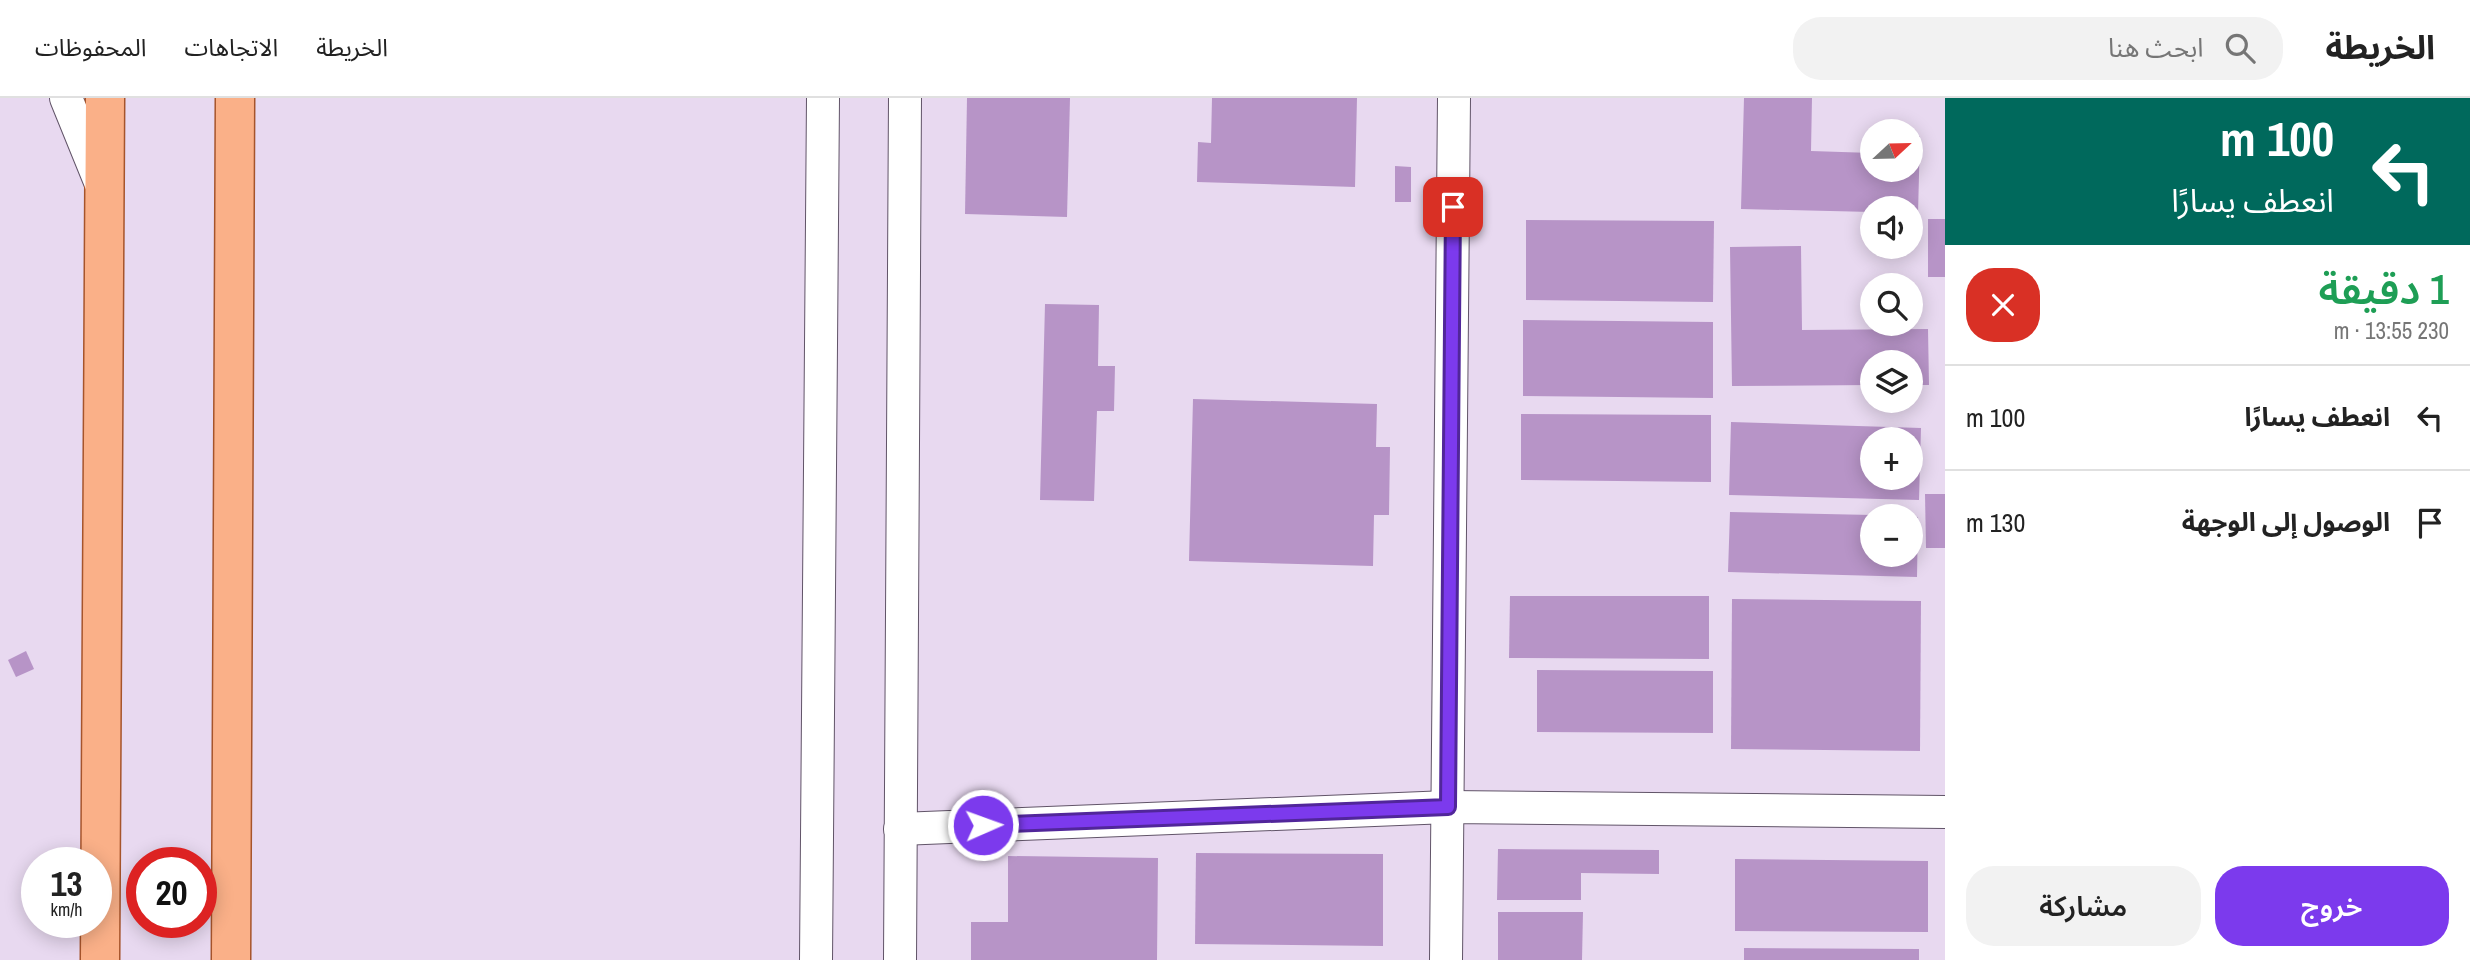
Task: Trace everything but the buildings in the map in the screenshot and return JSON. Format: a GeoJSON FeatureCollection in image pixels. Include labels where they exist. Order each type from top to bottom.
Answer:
{"type":"FeatureCollection","features":[{"type":"Feature","properties":{"kind":"main road"},"geometry":{"type":"LineString","coordinates":[[100,960],[105,98]]}},
{"type":"Feature","properties":{"kind":"main road"},"geometry":{"type":"LineString","coordinates":[[231,960],[235,98]]}},
{"type":"Feature","properties":{"kind":"street"},"geometry":{"type":"LineString","coordinates":[[66,98],[105,194]]}},
{"type":"Feature","properties":{"kind":"street"},"geometry":{"type":"LineString","coordinates":[[816,960],[823,98]]}},
{"type":"Feature","properties":{"kind":"street"},"geometry":{"type":"LineString","coordinates":[[900,960],[905,98]]}},
{"type":"Feature","properties":{"kind":"street"},"geometry":{"type":"LineString","coordinates":[[1446,960],[1454,98]]}},
{"type":"Feature","properties":{"kind":"street"},"geometry":{"type":"LineString","coordinates":[[901,829],[1448,807],[1945,812]]}},
{"type":"Feature","properties":{"kind":"route"},"geometry":{"type":"LineString","coordinates":[[983,825],[1448,807],[1453,207]]}}]}
